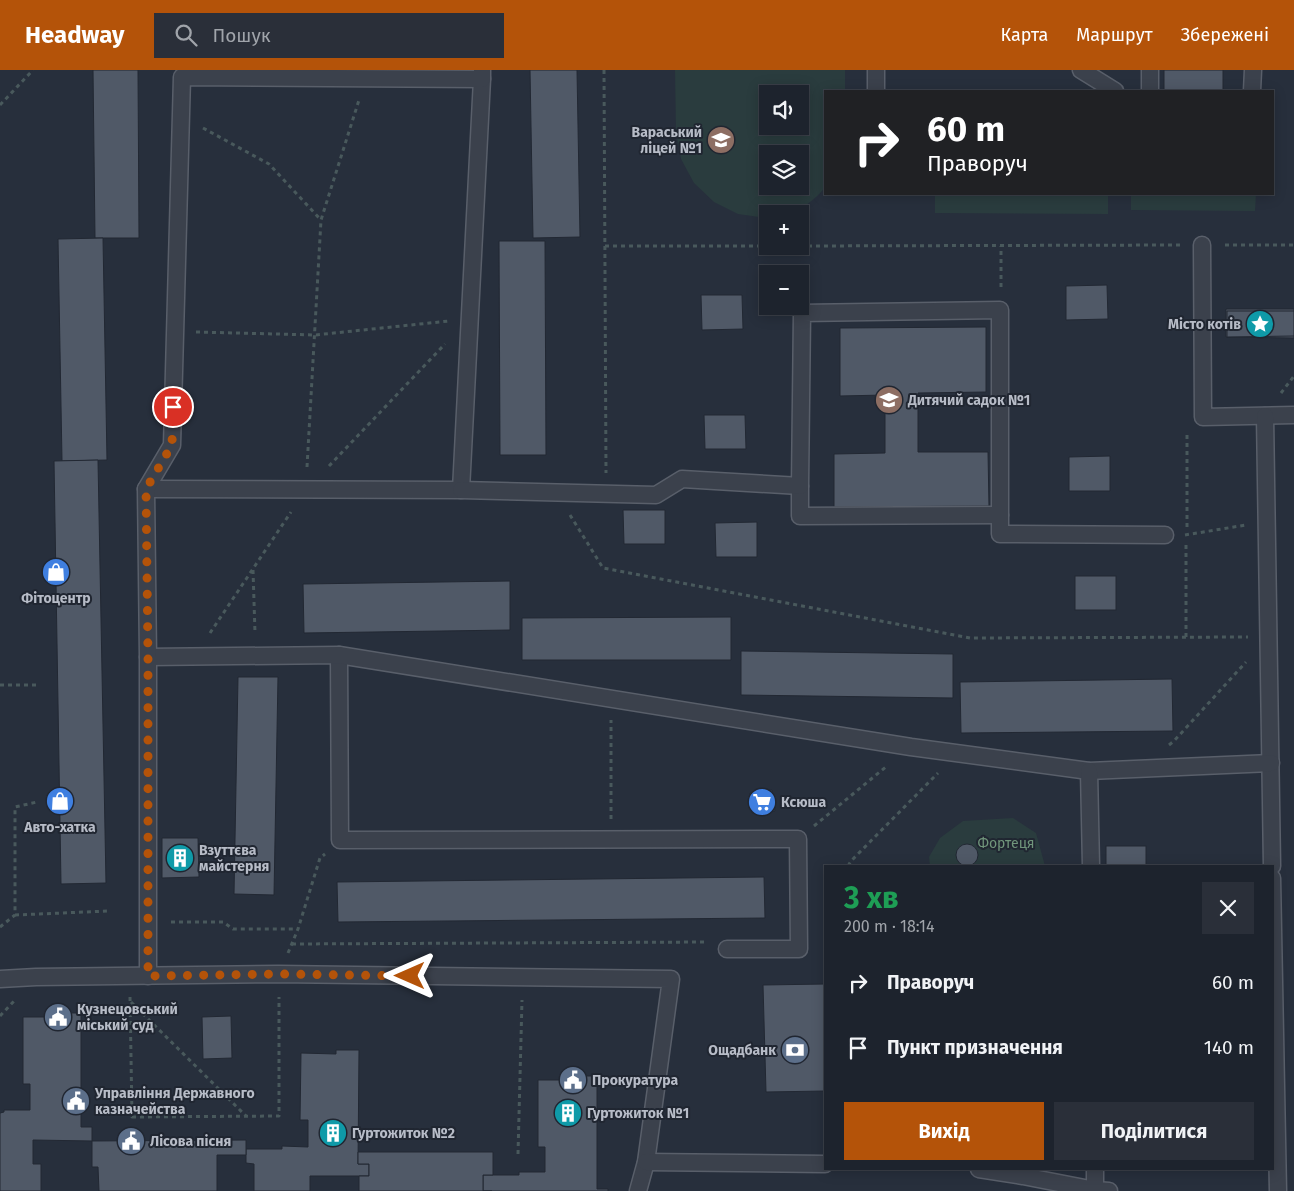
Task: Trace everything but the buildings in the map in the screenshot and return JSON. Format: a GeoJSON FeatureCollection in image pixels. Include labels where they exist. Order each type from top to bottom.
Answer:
{"type":"FeatureCollection","features":[{"type":"Feature","properties":{"kind":"lane"},"geometry":{"type":"LineString","coordinates":[[876,70],[876,90]]}},
{"type":"Feature","properties":{"kind":"lane"},"geometry":{"type":"LineString","coordinates":[[1081,70],[1113,90]]}},
{"type":"Feature","properties":{"kind":"lane"},"geometry":{"type":"LineString","coordinates":[[1150,70],[1150,90]]}},
{"type":"Feature","properties":{"kind":"lane"},"geometry":{"type":"LineString","coordinates":[[1252,90],[1253,70]]}},
{"type":"Feature","properties":{"kind":"lane"},"geometry":{"type":"LineString","coordinates":[[148,976],[146,489],[172,445],[182,77],[366,78],[482,74],[461,490]]}},
{"type":"Feature","properties":{"kind":"lane"},"geometry":{"type":"LineString","coordinates":[[1202,245],[1203,417],[1294,415]]}},
{"type":"Feature","properties":{"kind":"lane"},"geometry":{"type":"LineString","coordinates":[[1000,515],[800,516],[802,313],[1000,310],[1000,515],[1000,534],[1165,535]]}},
{"type":"Feature","properties":{"kind":"lane"},"geometry":{"type":"LineString","coordinates":[[1265,416],[1272,865]]}},
{"type":"Feature","properties":{"kind":"lane"},"geometry":{"type":"LineString","coordinates":[[146,489],[461,490],[656,495],[682,479],[800,486]]}},
{"type":"Feature","properties":{"kind":"lane"},"geometry":{"type":"LineString","coordinates":[[148,657],[339,656],[911,747],[1090,771],[1271,763]]}},
{"type":"Feature","properties":{"kind":"lane"},"geometry":{"type":"LineString","coordinates":[[339,656],[340,840],[798,839],[799,949],[727,949]]}},
{"type":"Feature","properties":{"kind":"lane"},"geometry":{"type":"LineString","coordinates":[[1090,771],[1091,865]]}},
{"type":"Feature","properties":{"kind":"lane"},"geometry":{"type":"LineString","coordinates":[[0,979],[278,974],[671,978],[646,1162],[638,1191]]}},
{"type":"Feature","properties":{"kind":"lane"},"geometry":{"type":"LineString","coordinates":[[1274,982],[1278,1191]]}},
{"type":"Feature","properties":{"kind":"lane"},"geometry":{"type":"LineString","coordinates":[[646,1162],[824,1164]]}},
{"type":"Feature","properties":{"kind":"lane"},"geometry":{"type":"LineString","coordinates":[[985,1170],[1102,1191],[1095,1170]]}},
{"type":"Feature","properties":{"kind":"path"},"geometry":{"type":"LineString","coordinates":[[0,105],[33,70]]}},
{"type":"Feature","properties":{"kind":"path"},"geometry":{"type":"LineString","coordinates":[[604,70],[606,494]]}},
{"type":"Feature","properties":{"kind":"path"},"geometry":{"type":"LineString","coordinates":[[306,490],[321,220],[366,78]]}},
{"type":"Feature","properties":{"kind":"path"},"geometry":{"type":"LineString","coordinates":[[181,117],[269,164],[321,220]]}},
{"type":"Feature","properties":{"kind":"path"},"geometry":{"type":"LineString","coordinates":[[809,246],[1294,245]]}},
{"type":"Feature","properties":{"kind":"path"},"geometry":{"type":"LineString","coordinates":[[605,246],[759,246]]}},
{"type":"Feature","properties":{"kind":"path"},"geometry":{"type":"LineString","coordinates":[[1000,310],[1001,246]]}},
{"type":"Feature","properties":{"kind":"path"},"geometry":{"type":"LineString","coordinates":[[176,332],[315,335],[469,319]]}},
{"type":"Feature","properties":{"kind":"path"},"geometry":{"type":"LineString","coordinates":[[194,656],[306,490],[469,319]]}},
{"type":"Feature","properties":{"kind":"path"},"geometry":{"type":"LineString","coordinates":[[1186,638],[1187,427]]}},
{"type":"Feature","properties":{"kind":"path"},"geometry":{"type":"LineString","coordinates":[[556,493],[603,568],[970,638],[1268,637]]}},
{"type":"Feature","properties":{"kind":"path"},"geometry":{"type":"LineString","coordinates":[[1186,535],[1266,522]]}},
{"type":"Feature","properties":{"kind":"path"},"geometry":{"type":"LineString","coordinates":[[253,569],[255,656]]}},
{"type":"Feature","properties":{"kind":"path"},"geometry":{"type":"LineString","coordinates":[[1167,746],[1174,741],[1268,637]]}},
{"type":"Feature","properties":{"kind":"path"},"geometry":{"type":"LineString","coordinates":[[0,685],[36,685]]}},
{"type":"Feature","properties":{"kind":"path"},"geometry":{"type":"LineString","coordinates":[[611,699],[611,839]]}},
{"type":"Feature","properties":{"kind":"path"},"geometry":{"type":"LineString","coordinates":[[798,839],[911,747]]}},
{"type":"Feature","properties":{"kind":"path"},"geometry":{"type":"LineString","coordinates":[[849,865],[958,753]]}},
{"type":"Feature","properties":{"kind":"path"},"geometry":{"type":"LineString","coordinates":[[15,915],[15,807],[37,802]]}},
{"type":"Feature","properties":{"kind":"path"},"geometry":{"type":"LineString","coordinates":[[130,977],[132,1117],[280,1116],[278,974],[298,929],[320,858],[340,840]]}},
{"type":"Feature","properties":{"kind":"path"},"geometry":{"type":"LineString","coordinates":[[0,927],[15,915],[109,911]]}},
{"type":"Feature","properties":{"kind":"path"},"geometry":{"type":"LineString","coordinates":[[148,922],[223,922],[232,929],[298,929]]}},
{"type":"Feature","properties":{"kind":"path"},"geometry":{"type":"LineString","coordinates":[[292,944],[709,942]]}},
{"type":"Feature","properties":{"kind":"path"},"geometry":{"type":"LineString","coordinates":[[518,1154],[523,977]]}},
{"type":"Feature","properties":{"kind":"path"},"geometry":{"type":"LineString","coordinates":[[130,1001],[246,1116]]}},
{"type":"Feature","properties":{"kind":"green space"},"geometry":{"type":"Polygon","coordinates":[[[675,70],[845,70],[845,90],[824,90],[824,188],[810,202],[806,205],[759,205],[759,217],[738,214],[714,202],[694,183],[681,159],[676,132],[675,70]]]}},
{"type":"Feature","properties":{"kind":"green space"},"geometry":{"type":"Polygon","coordinates":[[[935,195],[1108,195],[1108,214],[935,213],[935,195]]]}},
{"type":"Feature","properties":{"kind":"green space"},"geometry":{"type":"Polygon","coordinates":[[[1131,195],[1256,195],[1255,211],[1131,210],[1131,195]]]}},
{"type":"Feature","properties":{"kind":"green space","name":"Фортеця"},"geometry":{"type":"Polygon","coordinates":[[[1013,818],[1036,833],[1045,865],[930,865],[929,857],[940,838],[963,821],[1013,818]]]}},
{"type":"Feature","properties":{"kind":"place","name":"Вараський ліцей №1"},"geometry":{"type":"Point","coordinates":[721,140]}},
{"type":"Feature","properties":{"kind":"place","name":"Місто котів"},"geometry":{"type":"Point","coordinates":[1260,324]}},
{"type":"Feature","properties":{"kind":"place","name":"Дитячий садок №1"},"geometry":{"type":"Point","coordinates":[889,400]}},
{"type":"Feature","properties":{"kind":"place","name":"Фітоцентр"},"geometry":{"type":"Point","coordinates":[56,572]}},
{"type":"Feature","properties":{"kind":"place","name":"Авто-хатка"},"geometry":{"type":"Point","coordinates":[60,801]}},
{"type":"Feature","properties":{"kind":"place","name":"Ксюша"},"geometry":{"type":"Point","coordinates":[762,802]}},
{"type":"Feature","properties":{"kind":"place","name":"Взуттєва майстерня"},"geometry":{"type":"Point","coordinates":[180,858]}},
{"type":"Feature","properties":{"kind":"place","name":"Кузнецовський міський суд"},"geometry":{"type":"Point","coordinates":[58,1017]}},
{"type":"Feature","properties":{"kind":"place","name":"Ощадбанк"},"geometry":{"type":"Point","coordinates":[795,1050]}},
{"type":"Feature","properties":{"kind":"place","name":"Прокуратура"},"geometry":{"type":"Point","coordinates":[573,1080]}},
{"type":"Feature","properties":{"kind":"place","name":"Управління Державного казначейства"},"geometry":{"type":"Point","coordinates":[76,1101]}},
{"type":"Feature","properties":{"kind":"place","name":"Гуртожиток №1"},"geometry":{"type":"Point","coordinates":[568,1113]}},
{"type":"Feature","properties":{"kind":"place","name":"Гуртожиток №2"},"geometry":{"type":"Point","coordinates":[333,1133]}},
{"type":"Feature","properties":{"kind":"place","name":"Лісова пісня"},"geometry":{"type":"Point","coordinates":[131,1141]}},
{"type":"Feature","properties":{"kind":"route"},"geometry":{"type":"LineString","coordinates":[[173,407],[172,445],[146,489],[148,976],[278,974],[410,976]]}}]}
